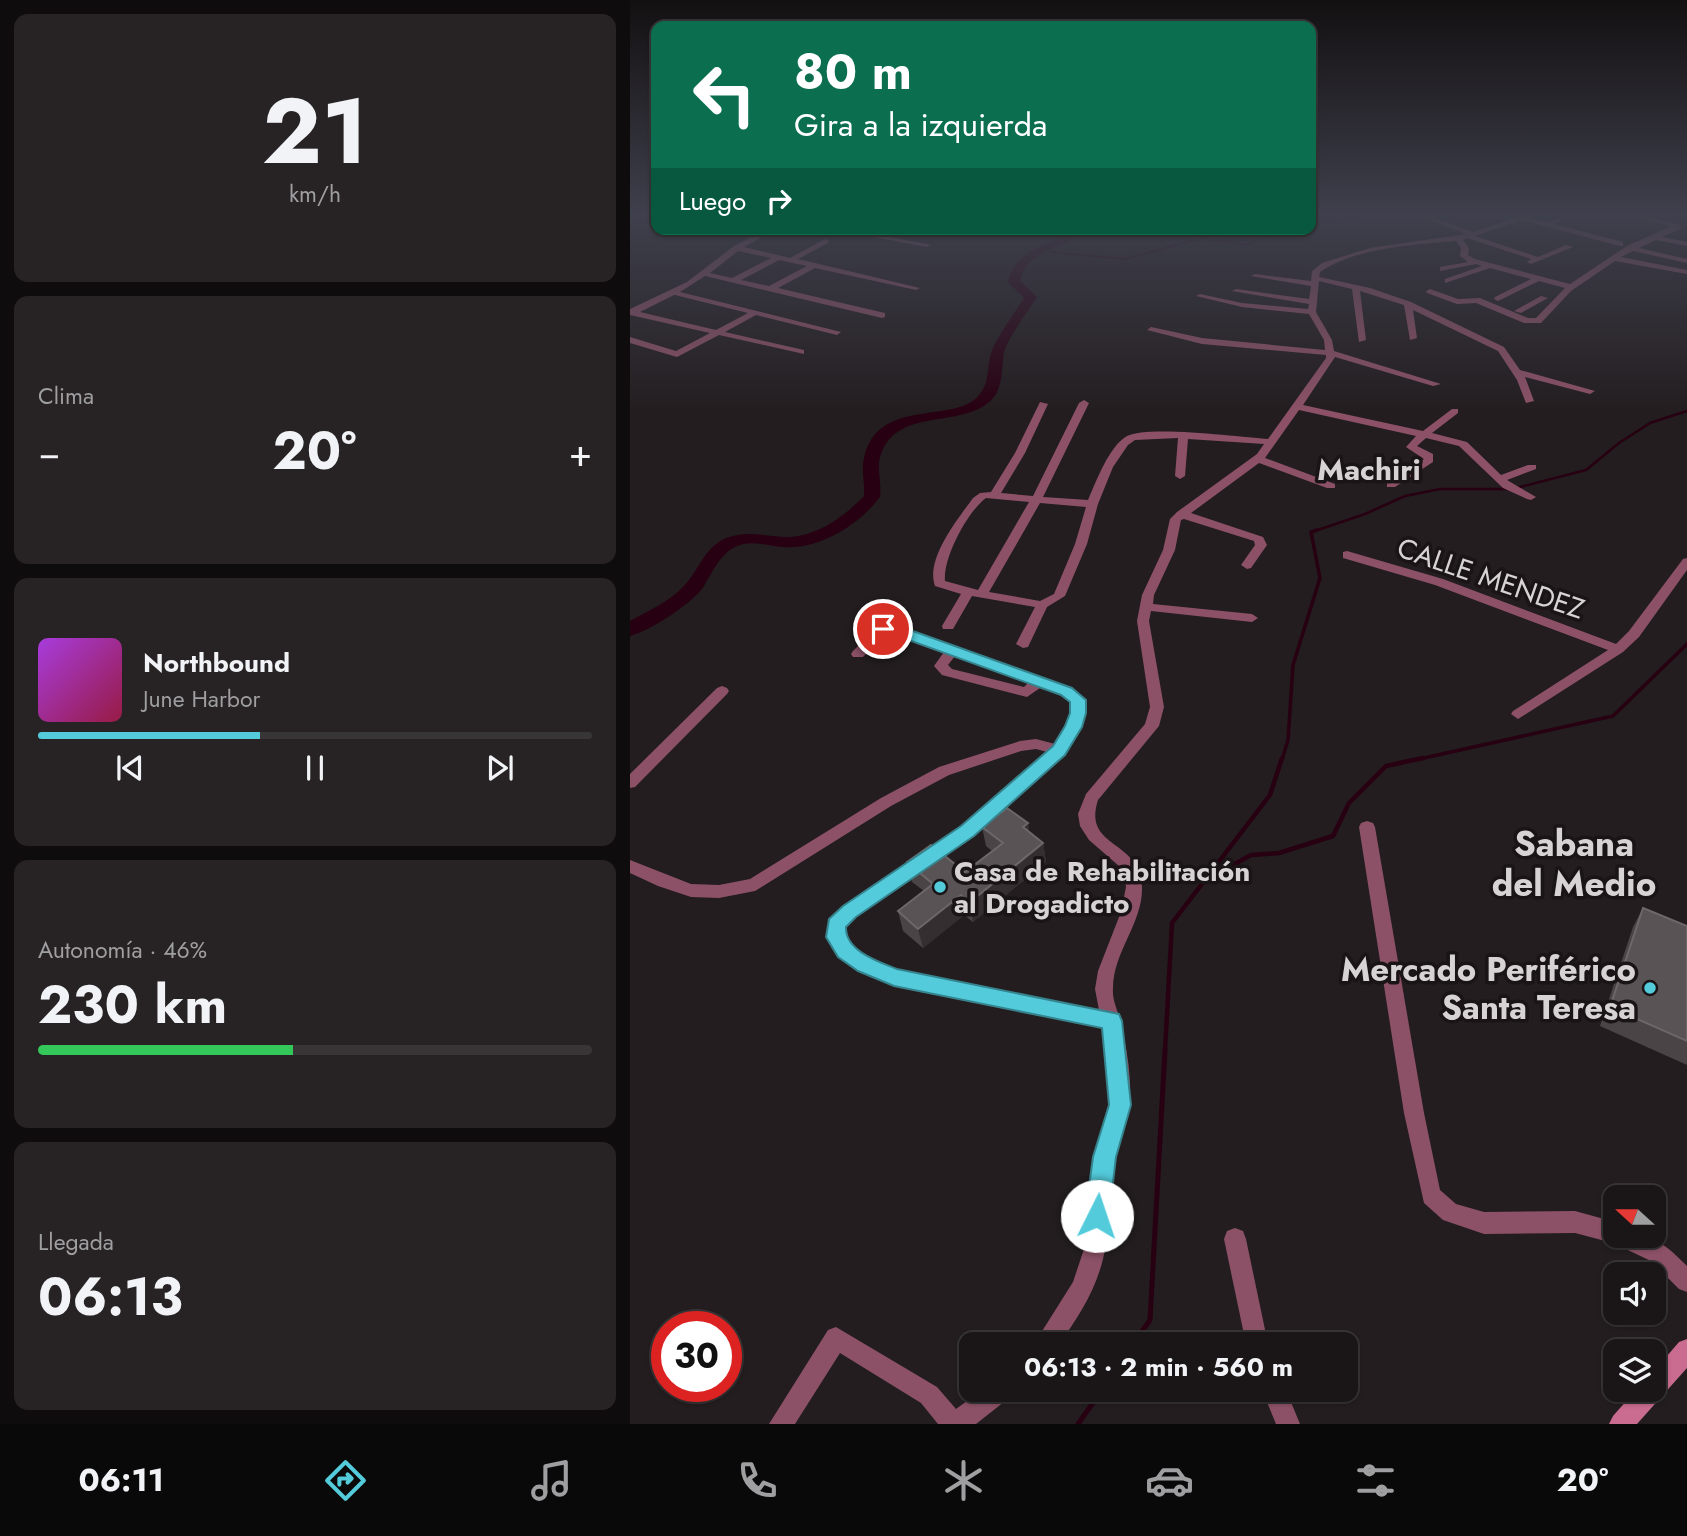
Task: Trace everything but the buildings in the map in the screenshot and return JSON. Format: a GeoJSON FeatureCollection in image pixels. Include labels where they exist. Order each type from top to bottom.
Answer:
{"type":"FeatureCollection","features":[{"type":"Feature","properties":{"kind":"street"},"geometry":{"type":"LineString","coordinates":[[632,313],[695,280]]}},
{"type":"Feature","properties":{"kind":"street"},"geometry":{"type":"LineString","coordinates":[[736,280],[882,315]]}},
{"type":"Feature","properties":{"kind":"street"},"geometry":{"type":"LineString","coordinates":[[772,288],[786,280]]}},
{"type":"Feature","properties":{"kind":"street"},"geometry":{"type":"LineString","coordinates":[[883,280],[916,288]]}},
{"type":"Feature","properties":{"kind":"street"},"geometry":{"type":"LineString","coordinates":[[1308,280],[1356,287],[1408,304],[1500,349],[1522,380],[1529,401]]}},
{"type":"Feature","properties":{"kind":"street"},"geometry":{"type":"LineString","coordinates":[[1498,299],[1534,280]]}},
{"type":"Feature","properties":{"kind":"street"},"geometry":{"type":"LineString","coordinates":[[1543,280],[1568,286]]}},
{"type":"Feature","properties":{"kind":"street"},"geometry":{"type":"LineString","coordinates":[[1430,291],[1457,302],[1477,300],[1534,322],[1538,321],[1568,286],[1577,280]]}},
{"type":"Feature","properties":{"kind":"street"},"geometry":{"type":"LineString","coordinates":[[1053,1332],[1086,1280],[1104,1157],[1120,1105],[1111,1021],[1103,996],[1109,959],[1134,892],[1134,877],[1127,863],[1088,831],[1084,811],[1091,798],[1152,726],[1157,707],[1143,635],[1145,607],[1170,550],[1176,519],[1258,459],[1327,365],[1332,353],[1312,307],[1315,281]]}},
{"type":"Feature","properties":{"kind":"street"},"geometry":{"type":"LineString","coordinates":[[1356,287],[1362,340]]}},
{"type":"Feature","properties":{"kind":"street"},"geometry":{"type":"LineString","coordinates":[[1236,292],[1312,307]]}},
{"type":"Feature","properties":{"kind":"street"},"geometry":{"type":"LineString","coordinates":[[675,293],[837,332]]}},
{"type":"Feature","properties":{"kind":"street"},"geometry":{"type":"LineString","coordinates":[[1200,296],[1252,306],[1312,307]]}},
{"type":"Feature","properties":{"kind":"street"},"geometry":{"type":"LineString","coordinates":[[1518,311],[1544,298]]}},
{"type":"Feature","properties":{"kind":"street"},"geometry":{"type":"LineString","coordinates":[[1408,304],[1413,338]]}},
{"type":"Feature","properties":{"kind":"street"},"geometry":{"type":"LineString","coordinates":[[1530,304],[1547,310]]}},
{"type":"Feature","properties":{"kind":"street"},"geometry":{"type":"LineString","coordinates":[[630,340],[677,354],[756,312]]}},
{"type":"Feature","properties":{"kind":"street"},"geometry":{"type":"LineString","coordinates":[[632,313],[720,331],[801,352]]}},
{"type":"Feature","properties":{"kind":"street"},"geometry":{"type":"LineString","coordinates":[[1151,330],[1202,341],[1332,353],[1436,384]]}},
{"type":"Feature","properties":{"kind":"street"},"geometry":{"type":"LineString","coordinates":[[1516,372],[1590,391]]}},
{"type":"Feature","properties":{"kind":"street"},"geometry":{"type":"LineString","coordinates":[[948,626],[975,593],[1037,498],[1084,403]]}},
{"type":"Feature","properties":{"kind":"street"},"geometry":{"type":"LineString","coordinates":[[995,494],[1020,453],[1043,404]]}},
{"type":"Feature","properties":{"kind":"street"},"geometry":{"type":"LineString","coordinates":[[1296,406],[1427,433],[1463,444],[1518,494],[1531,497]]}},
{"type":"Feature","properties":{"kind":"street"},"geometry":{"type":"LineString","coordinates":[[1391,485],[1429,460],[1429,456],[1411,447],[1455,411]]}},
{"type":"Feature","properties":{"kind":"street"},"geometry":{"type":"LineString","coordinates":[[1023,644],[1042,605],[1059,596],[1081,544],[1092,504],[1108,467],[1124,443],[1147,435],[1273,442]]}},
{"type":"Feature","properties":{"kind":"street"},"geometry":{"type":"LineString","coordinates":[[1180,476],[1183,436]]}},
{"type":"Feature","properties":{"kind":"street"},"geometry":{"type":"LineString","coordinates":[[1258,459],[1331,486]]}},
{"type":"Feature","properties":{"kind":"street"},"geometry":{"type":"LineString","coordinates":[[1503,482],[1532,467]]}},
{"type":"Feature","properties":{"kind":"street"},"geometry":{"type":"LineString","coordinates":[[1042,605],[975,593],[939,583],[940,561],[977,500],[984,495],[1092,504]]}},
{"type":"Feature","properties":{"kind":"street"},"geometry":{"type":"LineString","coordinates":[[1181,514],[1259,539],[1261,545],[1247,565]]}},
{"type":"Feature","properties":{"kind":"street","name":"CALLE MENDEZ"},"geometry":{"type":"LineString","coordinates":[[1347,555],[1439,582],[1618,649]]}},
{"type":"Feature","properties":{"kind":"street"},"geometry":{"type":"LineString","coordinates":[[1518,714],[1618,649],[1634,634],[1687,562]]}},
{"type":"Feature","properties":{"kind":"street"},"geometry":{"type":"LineString","coordinates":[[1145,607],[1252,618]]}},
{"type":"Feature","properties":{"kind":"street"},"geometry":{"type":"LineString","coordinates":[[858,654],[883,629],[893,629],[1066,692],[1078,700],[1078,713],[1059,750],[968,831],[849,911],[836,924],[836,937],[845,951],[865,965],[894,978],[1111,1021]]}},
{"type":"Feature","properties":{"kind":"street"},"geometry":{"type":"LineString","coordinates":[[952,650],[941,666],[947,672],[1027,692],[1038,682]]}},
{"type":"Feature","properties":{"kind":"street"},"geometry":{"type":"LineString","coordinates":[[630,783],[722,691]]}},
{"type":"Feature","properties":{"kind":"street"},"geometry":{"type":"LineString","coordinates":[[630,866],[683,891],[709,894],[734,890],[755,884],[886,802],[944,771],[1020,746],[1036,744],[1059,750]]}},
{"type":"Feature","properties":{"kind":"street"},"geometry":{"type":"LineString","coordinates":[[1367,827],[1415,1113],[1432,1196],[1450,1213],[1484,1223],[1575,1222],[1603,1230]]}},
{"type":"Feature","properties":{"kind":"street"},"geometry":{"type":"LineString","coordinates":[[1235,1238],[1255,1332]]}},
{"type":"Feature","properties":{"kind":"street"},"geometry":{"type":"LineString","coordinates":[[1647,1248],[1658,1253],[1687,1281]]}},
{"type":"Feature","properties":{"kind":"street"},"geometry":{"type":"LineString","coordinates":[[781,1424],[836,1338],[929,1395],[955,1424],[985,1402]]}},
{"type":"Feature","properties":{"kind":"street"},"geometry":{"type":"LineString","coordinates":[[1666,1374],[1687,1350]]}},
{"type":"Feature","properties":{"kind":"street"},"geometry":{"type":"LineString","coordinates":[[1279,1402],[1288,1424]]}},
{"type":"Feature","properties":{"kind":"street"},"geometry":{"type":"LineString","coordinates":[[1621,1424],[1641,1402]]}},
{"type":"Feature","properties":{"kind":"waterway"},"geometry":{"type":"LineString","coordinates":[[630,630],[689,592],[717,553],[730,543],[754,537],[780,542],[799,541],[823,534],[845,521],[872,497],[871,465],[881,438],[907,421],[971,407],[985,399],[995,380],[998,350],[1031,297],[1014,280]]}},
{"type":"Feature","properties":{"kind":"waterway"},"geometry":{"type":"LineString","coordinates":[[1516,488],[1586,470],[1619,443],[1650,423],[1687,411]]}},
{"type":"Feature","properties":{"kind":"waterway"},"geometry":{"type":"LineString","coordinates":[[1312,532],[1365,514],[1405,496],[1440,489],[1509,489]]}},
{"type":"Feature","properties":{"kind":"waterway"},"geometry":{"type":"LineString","coordinates":[[1282,760],[1288,740],[1293,665],[1320,578],[1311,532],[1317,530]]}},
{"type":"Feature","properties":{"kind":"waterway"},"geometry":{"type":"LineString","coordinates":[[1415,760],[1613,716],[1687,644]]}},
{"type":"Feature","properties":{"kind":"waterway"},"geometry":{"type":"LineString","coordinates":[[1165,1051],[1172,923],[1270,795],[1282,758]]}},
{"type":"Feature","properties":{"kind":"waterway"},"geometry":{"type":"LineString","coordinates":[[1206,880],[1251,855],[1279,853],[1333,836],[1349,803],[1386,766],[1423,758]]}},
{"type":"Feature","properties":{"kind":"waterway"},"geometry":{"type":"LineString","coordinates":[[1142,1332],[1150,1320],[1165,1050]]}},
{"type":"Feature","properties":{"kind":"waterway"},"geometry":{"type":"LineString","coordinates":[[1078,1424],[1094,1402]]}},
{"type":"Feature","properties":{"kind":"place","name":"Casa de Rehabilitación al Drogadicto"},"geometry":{"type":"Point","coordinates":[940,887]}},
{"type":"Feature","properties":{"kind":"place","name":"Mercado Periférico Santa Teresa"},"geometry":{"type":"Point","coordinates":[1650,988]}},
{"type":"Feature","properties":{"kind":"district","name":"Machiri"},"geometry":{"type":"Point","coordinates":[1369,470]}},
{"type":"Feature","properties":{"kind":"district","name":"Sabana del Medio"},"geometry":{"type":"Point","coordinates":[1574,864]}},
{"type":"Feature","properties":{"kind":"route"},"geometry":{"type":"LineString","coordinates":[[883,629],[893,629],[952,650],[1066,692],[1078,700],[1078,713],[1073,727],[1059,750],[968,831],[849,911],[836,924],[836,937],[845,951],[865,965],[894,978],[1111,1021],[1120,1105],[1104,1157],[1098,1188],[1097,1216]]}}]}
